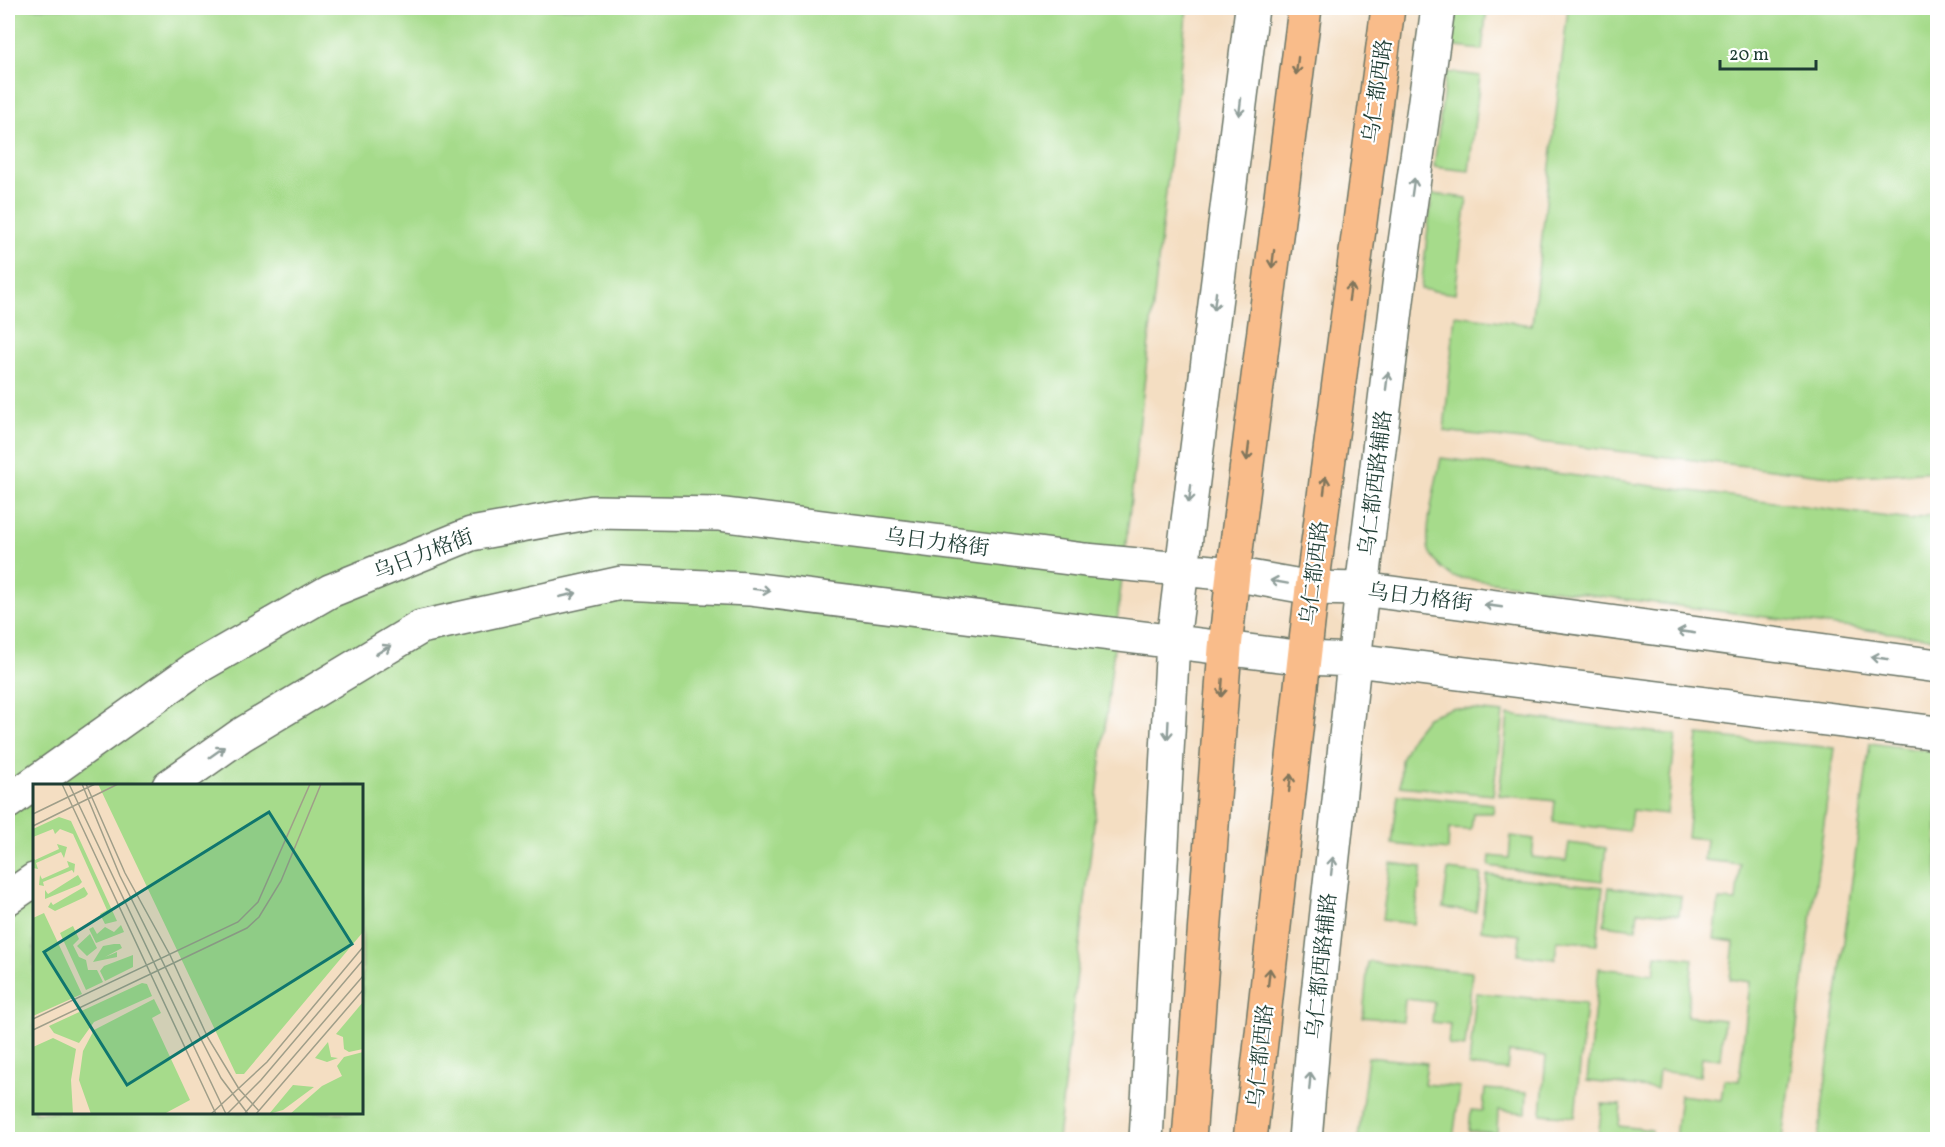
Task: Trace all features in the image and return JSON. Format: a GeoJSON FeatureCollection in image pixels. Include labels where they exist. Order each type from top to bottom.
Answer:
{"type":"FeatureCollection","features":[{"type":"Feature","properties":{"kind":"main road"},"geometry":{"type":"LineString","coordinates":[[1190,1140],[1225,648],[1305,8]]}},
{"type":"Feature","properties":{"kind":"main road","name":"乌仁都西路"},"geometry":{"type":"LineString","coordinates":[[1250,1140],[1312,588],[1388,8]]}},
{"type":"Feature","properties":{"kind":"street"},"geometry":{"type":"LineString","coordinates":[[1146,1140],[1173,641],[1180,570],[1252,8]]}},
{"type":"Feature","properties":{"kind":"street","name":"乌仁都西路辅路"},"geometry":{"type":"LineString","coordinates":[[1305,1140],[1315,1019],[1362,589],[1399,285],[1438,8]]}},
{"type":"Feature","properties":{"kind":"street","name":"乌日力格街"},"geometry":{"type":"LineString","coordinates":[[33,784],[196,668],[330,591],[471,534],[593,512],[718,514],[1073,559],[1233,574],[1312,588],[1362,589],[1938,666]]}},
{"type":"Feature","properties":{"kind":"street"},"geometry":{"type":"LineString","coordinates":[[172,784],[241,735],[422,627],[621,583],[749,589],[1305,658],[1355,660],[1938,733]]}},
{"type":"Feature","properties":{"kind":"street","name":"乌日力格街"},"geometry":{"type":"LineString","coordinates":[[8,802],[33,784]]}},
{"type":"Feature","properties":{"kind":"street"},"geometry":{"type":"LineString","coordinates":[[8,898],[33,881]]}},
{"type":"Feature","properties":{"kind":"green space"},"geometry":{"type":"Polygon","coordinates":[[[8,8],[1187,8],[1058,1139],[8,1139],[8,8]]]}},
{"type":"Feature","properties":{"kind":"green space"},"geometry":{"type":"Polygon","coordinates":[[[1452,8],[1487,8],[1482,50],[1448,46],[1452,8]]]}},
{"type":"Feature","properties":{"kind":"green space"},"geometry":{"type":"Polygon","coordinates":[[[1568,8],[1937,8],[1937,471],[1839,477],[1444,431],[1455,315],[1532,325],[1568,8]]]}},
{"type":"Feature","properties":{"kind":"green space"},"geometry":{"type":"Polygon","coordinates":[[[1446,72],[1480,76],[1469,171],[1434,167],[1446,72]]]}},
{"type":"Feature","properties":{"kind":"green space"},"geometry":{"type":"Polygon","coordinates":[[[1432,194],[1467,198],[1455,294],[1421,289],[1432,194]]]}},
{"type":"Feature","properties":{"kind":"green space"},"geometry":{"type":"Polygon","coordinates":[[[1441,458],[1911,520],[1937,513],[1937,639],[1453,577],[1434,560],[1428,545],[1431,507],[1441,458]]]}},
{"type":"Feature","properties":{"kind":"green space"},"geometry":{"type":"Polygon","coordinates":[[[1452,708],[1503,713],[1493,795],[1400,786],[1401,760],[1412,736],[1427,717],[1452,708]]]}},
{"type":"Feature","properties":{"kind":"green space"},"geometry":{"type":"Polygon","coordinates":[[[1508,715],[1676,735],[1667,814],[1632,810],[1629,831],[1553,822],[1555,801],[1499,795],[1508,715]]]}},
{"type":"Feature","properties":{"kind":"green space"},"geometry":{"type":"Polygon","coordinates":[[[1698,735],[1834,748],[1782,1139],[1675,1139],[1680,1095],[1721,1100],[1724,1079],[1739,1081],[1750,982],[1730,979],[1734,942],[1714,939],[1719,900],[1736,901],[1740,864],[1704,860],[1706,839],[1687,837],[1698,735]]]}},
{"type":"Feature","properties":{"kind":"green space"},"geometry":{"type":"Polygon","coordinates":[[[1870,743],[1937,752],[1937,1139],[1818,1139],[1870,743]]]}},
{"type":"Feature","properties":{"kind":"green space"},"geometry":{"type":"Polygon","coordinates":[[[1398,795],[1494,804],[1493,813],[1473,813],[1471,830],[1449,829],[1448,850],[1392,844],[1398,795]]]}},
{"type":"Feature","properties":{"kind":"green space"},"geometry":{"type":"Polygon","coordinates":[[[1511,836],[1534,839],[1532,857],[1566,861],[1569,843],[1606,848],[1602,881],[1489,866],[1490,856],[1509,858],[1511,836]]]}},
{"type":"Feature","properties":{"kind":"green space"},"geometry":{"type":"Polygon","coordinates":[[[1390,863],[1422,867],[1414,924],[1382,920],[1390,863]]]}},
{"type":"Feature","properties":{"kind":"green space"},"geometry":{"type":"Polygon","coordinates":[[[1448,870],[1481,874],[1476,912],[1443,908],[1448,870]]]}},
{"type":"Feature","properties":{"kind":"green space"},"geometry":{"type":"Polygon","coordinates":[[[1487,875],[1603,887],[1597,944],[1557,940],[1555,959],[1518,955],[1520,935],[1481,930],[1487,875]]]}},
{"type":"Feature","properties":{"kind":"green space"},"geometry":{"type":"Polygon","coordinates":[[[1609,887],[1681,896],[1679,915],[1638,911],[1636,929],[1604,925],[1609,887]]]}},
{"type":"Feature","properties":{"kind":"green space"},"geometry":{"type":"Polygon","coordinates":[[[1656,955],[1693,959],[1687,1016],[1724,1020],[1720,1059],[1702,1057],[1700,1076],[1659,1071],[1657,1089],[1587,1081],[1599,968],[1654,974],[1656,955]]]}},
{"type":"Feature","properties":{"kind":"green space"},"geometry":{"type":"Polygon","coordinates":[[[1368,962],[1472,972],[1465,1047],[1448,1045],[1450,1024],[1432,1022],[1434,1002],[1405,999],[1403,1021],[1363,1017],[1368,962]]]}},
{"type":"Feature","properties":{"kind":"green space"},"geometry":{"type":"Polygon","coordinates":[[[1476,993],[1586,1003],[1575,1117],[1541,1114],[1546,1056],[1509,1052],[1507,1070],[1469,1066],[1476,993]]]}},
{"type":"Feature","properties":{"kind":"green space"},"geometry":{"type":"Polygon","coordinates":[[[1368,1057],[1427,1063],[1424,1084],[1460,1087],[1453,1139],[1358,1139],[1368,1057]]]}},
{"type":"Feature","properties":{"kind":"green space"},"geometry":{"type":"Polygon","coordinates":[[[1485,1089],[1527,1092],[1526,1113],[1498,1110],[1497,1133],[1469,1131],[1471,1110],[1483,1111],[1485,1089]]]}},
{"type":"Feature","properties":{"kind":"green space"},"geometry":{"type":"Polygon","coordinates":[[[1602,1104],[1621,1105],[1619,1126],[1652,1130],[1651,1139],[1598,1139],[1602,1104]]]}}]}
